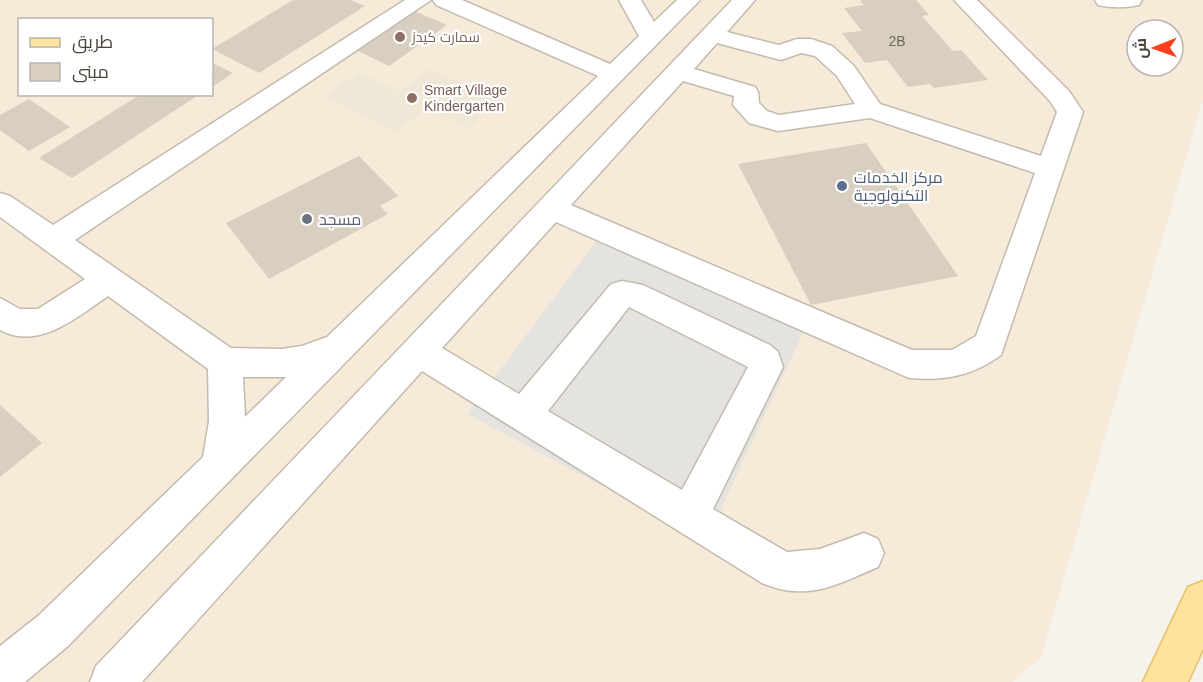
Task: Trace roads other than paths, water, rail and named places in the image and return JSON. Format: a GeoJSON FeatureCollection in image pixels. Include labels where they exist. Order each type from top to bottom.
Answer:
{"type":"FeatureCollection","features":[{"type":"Feature","properties":{"kind":"main road"},"geometry":{"type":"LineString","coordinates":[[1165,682],[1203,602]]}},
{"type":"Feature","properties":{"kind":"street"},"geometry":{"type":"LineString","coordinates":[[53,240],[420,0]]}},
{"type":"Feature","properties":{"kind":"street"},"geometry":{"type":"LineString","coordinates":[[444,0],[615,75]]}},
{"type":"Feature","properties":{"kind":"street"},"geometry":{"type":"LineString","coordinates":[[630,0],[652,38]]}},
{"type":"Feature","properties":{"kind":"street"},"geometry":{"type":"LineString","coordinates":[[0,674],[53,631],[689,0]]}},
{"type":"Feature","properties":{"kind":"street"},"geometry":{"type":"LineString","coordinates":[[112,682],[744,0]]}},
{"type":"Feature","properties":{"kind":"street"},"geometry":{"type":"LineString","coordinates":[[552,208],[909,364],[941,367],[969,360],[989,345],[1068,120],[1066,104],[965,0]]}},
{"type":"Feature","properties":{"kind":"street"},"geometry":{"type":"LineString","coordinates":[[1106,0],[1131,0]]}},
{"type":"Feature","properties":{"kind":"street"},"geometry":{"type":"LineString","coordinates":[[713,35],[764,72]]}},
{"type":"Feature","properties":{"kind":"street"},"geometry":{"type":"LineString","coordinates":[[871,110],[833,55],[820,48],[805,45],[791,47],[764,72],[746,105],[758,117],[778,123],[871,110],[1051,169]]}},
{"type":"Feature","properties":{"kind":"street"},"geometry":{"type":"LineString","coordinates":[[678,72],[764,72]]}},
{"type":"Feature","properties":{"kind":"street"},"geometry":{"type":"LineString","coordinates":[[0,203],[225,362],[282,363],[302,360],[339,346]]}},
{"type":"Feature","properties":{"kind":"street"},"geometry":{"type":"LineString","coordinates":[[0,311],[13,322],[43,322],[109,280]]}},
{"type":"Feature","properties":{"kind":"street"},"geometry":{"type":"LineString","coordinates":[[523,415],[622,293],[632,294],[759,355],[766,362],[766,367],[689,516]]}},
{"type":"Feature","properties":{"kind":"street"},"geometry":{"type":"LineString","coordinates":[[418,351],[787,573],[809,573],[864,553]]}},
{"type":"Feature","properties":{"kind":"street"},"geometry":{"type":"LineString","coordinates":[[220,463],[227,421],[225,362]]}},
{"type":"Feature","properties":{"kind":"place","name":"سمارت كيدز"},"geometry":{"type":"Point","coordinates":[400,37]}},
{"type":"Feature","properties":{"kind":"place","name":"Smart Village Kindergarten"},"geometry":{"type":"Point","coordinates":[412,98]}},
{"type":"Feature","properties":{"kind":"place","name":"مركز الخدمات التكنولوجية"},"geometry":{"type":"Point","coordinates":[842,186]}},
{"type":"Feature","properties":{"kind":"place","name":"مسجد"},"geometry":{"type":"Point","coordinates":[307,219]}}]}
